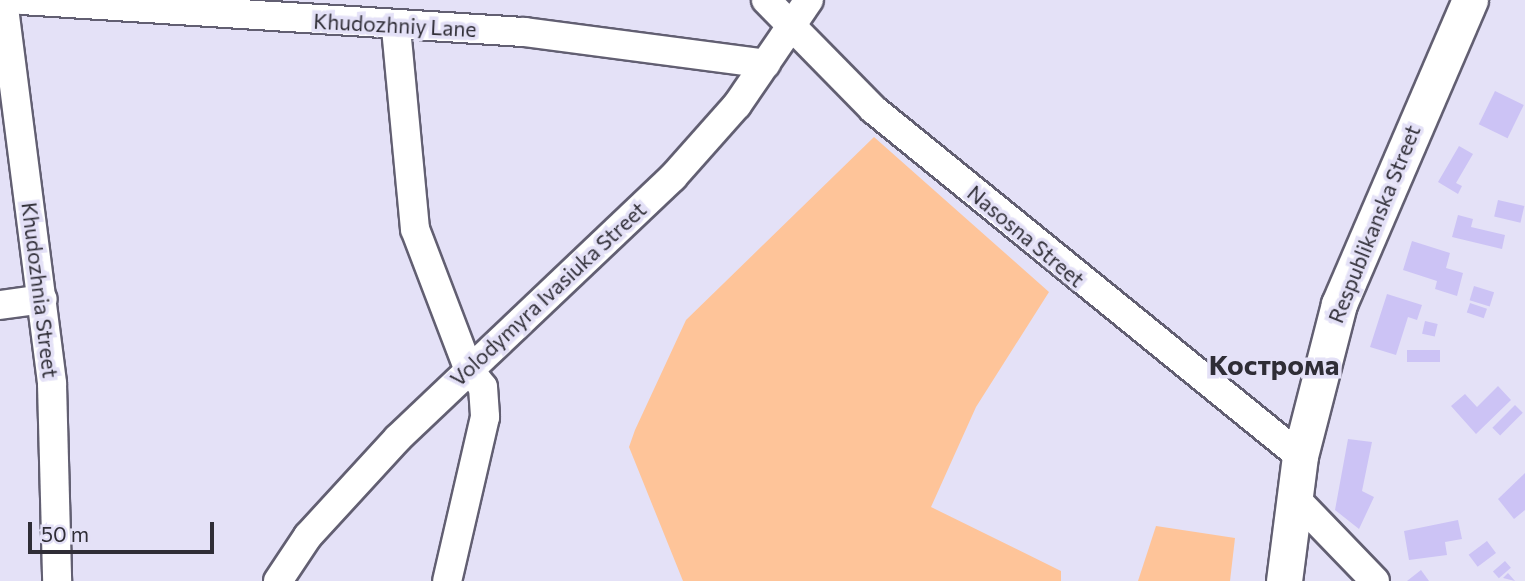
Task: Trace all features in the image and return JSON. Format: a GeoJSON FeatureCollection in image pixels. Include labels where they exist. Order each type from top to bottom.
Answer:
{"type":"FeatureCollection","features":[{"type":"Feature","properties":{"kind":"main road","name":"Respublikanska Street"},"geometry":{"type":"LineString","coordinates":[[1284,581],[1300,456],[1339,304],[1470,0]]}},
{"type":"Feature","properties":{"kind":"street","name":"Khudozhnia Street"},"geometry":{"type":"LineString","coordinates":[[3,0],[43,299],[57,581]]}},
{"type":"Feature","properties":{"kind":"street","name":"Khudozhniy Lane"},"geometry":{"type":"LineString","coordinates":[[22,0],[280,9],[396,27],[524,32],[766,64]]}},
{"type":"Feature","properties":{"kind":"street","name":"Nasosna Street"},"geometry":{"type":"LineString","coordinates":[[766,0],[873,109],[1300,456]]}},
{"type":"Feature","properties":{"kind":"street","name":"Volodymyra Ivasiuka Street"},"geometry":{"type":"LineString","coordinates":[[278,581],[308,536],[468,368],[673,177],[766,64],[810,0]]}},
{"type":"Feature","properties":{"kind":"street"},"geometry":{"type":"LineString","coordinates":[[396,27],[415,229],[468,368],[483,387],[485,417],[447,581]]}},
{"type":"Feature","properties":{"kind":"street"},"geometry":{"type":"LineString","coordinates":[[0,305],[43,299]]}},
{"type":"Feature","properties":{"kind":"street"},"geometry":{"type":"LineString","coordinates":[[1293,496],[1375,581]]}},
{"type":"Feature","properties":{"kind":"shaded area"},"geometry":{"type":"Polygon","coordinates":[[[874,137],[1049,292],[976,407],[931,507],[1061,571],[1061,581],[683,581],[629,447],[635,430],[686,320],[874,137]]]}},
{"type":"Feature","properties":{"kind":"shaded area"},"geometry":{"type":"Polygon","coordinates":[[[1156,526],[1235,538],[1230,581],[1138,581],[1156,526]]]}},
{"type":"Feature","properties":{"kind":"building"},"geometry":{"type":"Polygon","coordinates":[[[1495,91],[1524,105],[1508,138],[1479,124],[1495,91]]]}},
{"type":"Feature","properties":{"kind":"building"},"geometry":{"type":"Polygon","coordinates":[[[1459,146],[1473,154],[1456,183],[1462,186],[1458,194],[1438,182],[1459,146]]]}},
{"type":"Feature","properties":{"kind":"building"},"geometry":{"type":"Polygon","coordinates":[[[1498,200],[1524,206],[1520,223],[1494,217],[1498,200]]]}},
{"type":"Feature","properties":{"kind":"building"},"geometry":{"type":"Polygon","coordinates":[[[1458,215],[1473,219],[1471,227],[1505,235],[1502,249],[1452,237],[1458,215]]]}},
{"type":"Feature","properties":{"kind":"building"},"geometry":{"type":"Polygon","coordinates":[[[1412,241],[1450,253],[1446,268],[1463,273],[1457,296],[1435,289],[1437,281],[1403,270],[1412,241]]]}},
{"type":"Feature","properties":{"kind":"building"},"geometry":{"type":"Polygon","coordinates":[[[1474,286],[1494,292],[1490,306],[1470,300],[1474,286]]]}},
{"type":"Feature","properties":{"kind":"building"},"geometry":{"type":"Polygon","coordinates":[[[1387,294],[1422,305],[1417,320],[1408,317],[1396,355],[1370,347],[1387,294]]]}},
{"type":"Feature","properties":{"kind":"building"},"geometry":{"type":"Polygon","coordinates":[[[1470,303],[1487,309],[1484,318],[1467,312],[1470,303]]]}},
{"type":"Feature","properties":{"kind":"building"},"geometry":{"type":"Polygon","coordinates":[[[1425,321],[1438,324],[1435,337],[1422,334],[1425,321]]]}},
{"type":"Feature","properties":{"kind":"building"},"geometry":{"type":"Polygon","coordinates":[[[1407,350],[1440,350],[1440,362],[1407,362],[1407,350]]]}},
{"type":"Feature","properties":{"kind":"building"},"geometry":{"type":"Polygon","coordinates":[[[1498,386],[1511,400],[1476,434],[1451,406],[1465,394],[1477,407],[1498,386]]]}},
{"type":"Feature","properties":{"kind":"building"},"geometry":{"type":"Polygon","coordinates":[[[1515,405],[1523,413],[1500,435],[1492,428],[1515,405]]]}},
{"type":"Feature","properties":{"kind":"building"},"geometry":{"type":"Polygon","coordinates":[[[1348,439],[1372,442],[1362,491],[1374,497],[1359,529],[1335,510],[1348,439]]]}},
{"type":"Feature","properties":{"kind":"building"},"geometry":{"type":"Polygon","coordinates":[[[1525,473],[1525,510],[1514,519],[1498,499],[1525,473]]]}},
{"type":"Feature","properties":{"kind":"building"},"geometry":{"type":"Polygon","coordinates":[[[1458,520],[1462,539],[1445,542],[1447,555],[1409,560],[1404,531],[1458,520]]]}},
{"type":"Feature","properties":{"kind":"building"},"geometry":{"type":"Polygon","coordinates":[[[1487,541],[1496,553],[1478,567],[1469,555],[1487,541]]]}},
{"type":"Feature","properties":{"kind":"building"},"geometry":{"type":"Polygon","coordinates":[[[1505,561],[1511,568],[1499,578],[1493,571],[1505,561]]]}},
{"type":"Feature","properties":{"kind":"building"},"geometry":{"type":"Polygon","coordinates":[[[1421,570],[1429,581],[1407,581],[1421,570]]]}},
{"type":"Feature","properties":{"kind":"building"},"geometry":{"type":"Polygon","coordinates":[[[1508,573],[1515,581],[1503,578],[1508,573]]]}},
{"type":"Feature","properties":{"kind":"district","name":"Кострома"},"geometry":{"type":"Point","coordinates":[1274,364]}}]}
